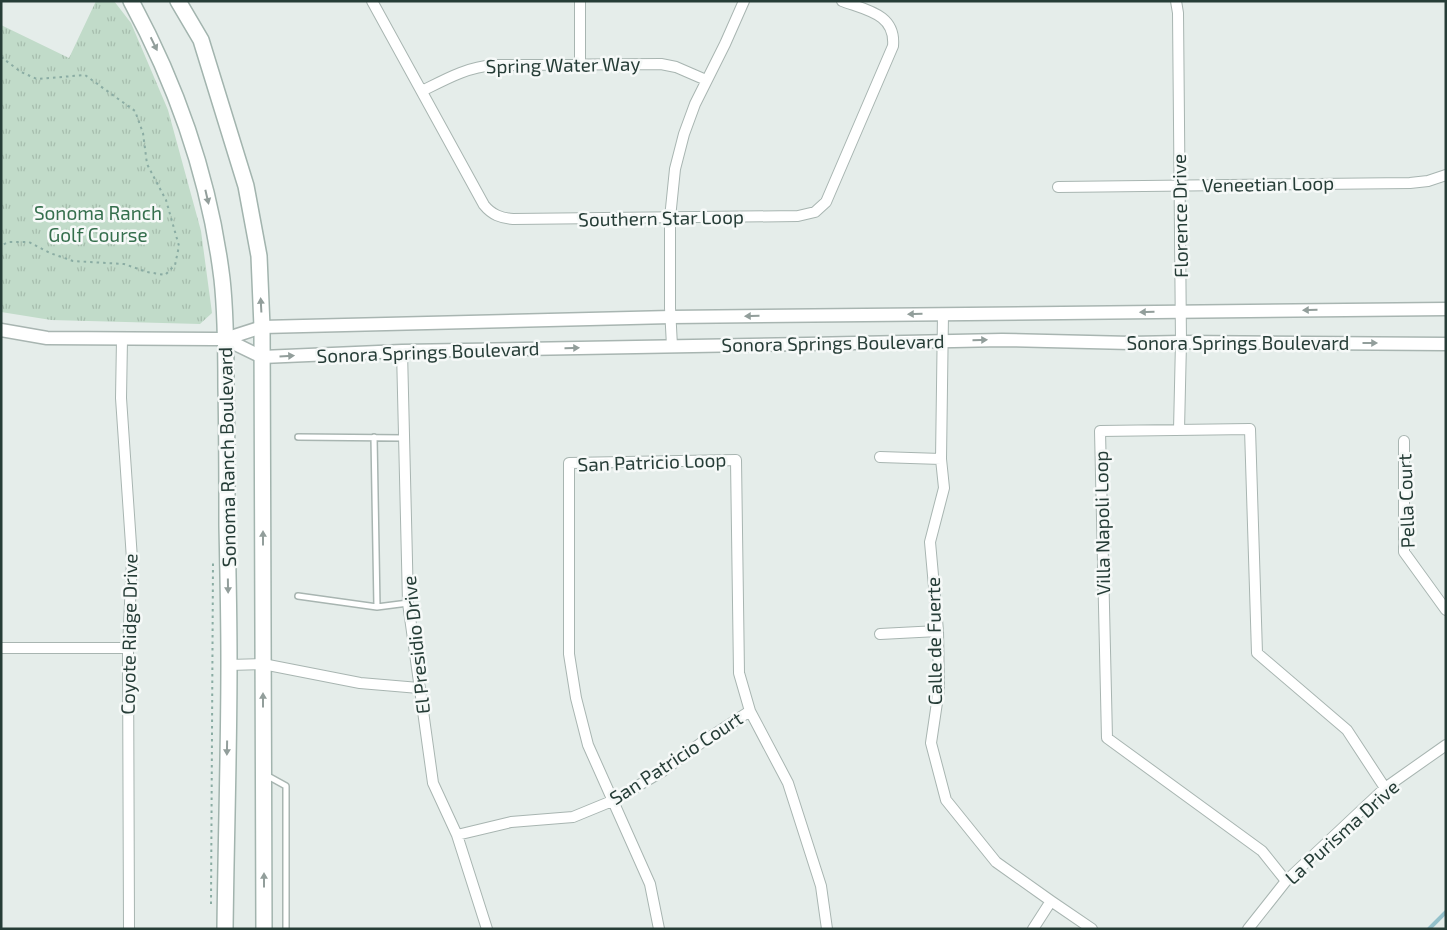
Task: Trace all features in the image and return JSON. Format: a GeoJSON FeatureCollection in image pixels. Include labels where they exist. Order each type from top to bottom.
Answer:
{"type":"FeatureCollection","features":[{"type":"Feature","properties":{"kind":"main road","name":"Sonoma Ranch Boulevard"},"geometry":{"type":"LineString","coordinates":[[131,1],[169,77],[190,137],[213,223],[224,306],[229,665],[225,929]]}},
{"type":"Feature","properties":{"kind":"main road","name":"Sonoma Ranch Boulevard"},"geometry":{"type":"LineString","coordinates":[[178,1],[201,40],[246,186],[258,256],[262,327],[264,929]]}},
{"type":"Feature","properties":{"kind":"street","name":"Southern Star Loop"},"geometry":{"type":"LineString","coordinates":[[372,1],[484,205],[497,216],[513,220],[798,216],[815,212],[826,202],[889,56],[893,41],[892,30],[880,16],[842,1]]}},
{"type":"Feature","properties":{"kind":"street"},"geometry":{"type":"LineString","coordinates":[[580,1],[580,64]]}},
{"type":"Feature","properties":{"kind":"street"},"geometry":{"type":"LineString","coordinates":[[672,346],[670,218],[673,180],[681,145],[692,113],[744,1]]}},
{"type":"Feature","properties":{"kind":"street","name":"Florence Drive"},"geometry":{"type":"LineString","coordinates":[[1176,1],[1178,13],[1182,342],[1179,430]]}},
{"type":"Feature","properties":{"kind":"street","name":"Spring Water Way"},"geometry":{"type":"LineString","coordinates":[[422,91],[461,72],[483,66],[661,64],[676,67],[706,80]]}},
{"type":"Feature","properties":{"kind":"street","name":"Veneetian Loop"},"geometry":{"type":"LineString","coordinates":[[1058,187],[1410,183],[1428,181],[1446,175]]}},
{"type":"Feature","properties":{"kind":"street","name":"Sonora Springs Boulevard"},"geometry":{"type":"LineString","coordinates":[[1,330],[47,338],[225,339],[262,327],[671,317],[1446,309]]}},
{"type":"Feature","properties":{"kind":"street","name":"Calle de Fuerte"},"geometry":{"type":"LineString","coordinates":[[943,314],[941,459],[944,488],[930,542],[938,631],[938,689],[931,743],[946,800],[996,862],[1092,929]]}},
{"type":"Feature","properties":{"kind":"street","name":"Coyote Ridge Drive"},"geometry":{"type":"LineString","coordinates":[[122,339],[121,398],[132,559],[128,648],[129,929]]}},
{"type":"Feature","properties":{"kind":"street","name":"Sonora Springs Boulevard"},"geometry":{"type":"LineString","coordinates":[[225,339],[262,357],[402,351],[1002,340],[1131,343],[1446,344]]}},
{"type":"Feature","properties":{"kind":"street","name":"El Presidio Drive"},"geometry":{"type":"LineString","coordinates":[[402,351],[408,603],[419,688],[433,783],[457,835],[487,929]]}},
{"type":"Feature","properties":{"kind":"street","name":"Villa Napoli Loop"},"geometry":{"type":"LineString","coordinates":[[1286,881],[1262,851],[1107,738],[1100,431],[1250,429],[1258,653],[1347,730],[1386,788]]}},
{"type":"Feature","properties":{"kind":"street","name":"Pella Court"},"geometry":{"type":"LineString","coordinates":[[1404,441],[1404,552],[1446,610]]}},
{"type":"Feature","properties":{"kind":"street"},"geometry":{"type":"LineString","coordinates":[[880,457],[941,459]]}},
{"type":"Feature","properties":{"kind":"street","name":"San Patricio Loop"},"geometry":{"type":"LineString","coordinates":[[612,801],[588,745],[576,698],[568,654],[569,463],[736,460],[739,673],[750,711]]}},
{"type":"Feature","properties":{"kind":"street"},"geometry":{"type":"LineString","coordinates":[[880,634],[938,631]]}},
{"type":"Feature","properties":{"kind":"street"},"geometry":{"type":"LineString","coordinates":[[1,648],[128,648]]}},
{"type":"Feature","properties":{"kind":"street"},"geometry":{"type":"LineString","coordinates":[[229,665],[263,664],[360,683],[419,688]]}},
{"type":"Feature","properties":{"kind":"street"},"geometry":{"type":"LineString","coordinates":[[750,711],[788,783],[821,886],[827,929]]}},
{"type":"Feature","properties":{"kind":"street","name":"San Patricio Court"},"geometry":{"type":"LineString","coordinates":[[457,835],[511,822],[573,817],[612,801],[663,771],[750,711]]}},
{"type":"Feature","properties":{"kind":"street","name":"La Purisma Drive"},"geometry":{"type":"LineString","coordinates":[[1248,929],[1286,881],[1386,788],[1446,745]]}},
{"type":"Feature","properties":{"kind":"street"},"geometry":{"type":"LineString","coordinates":[[612,801],[650,884],[659,929]]}},
{"type":"Feature","properties":{"kind":"street"},"geometry":{"type":"LineString","coordinates":[[1033,929],[1051,901]]}},
{"type":"Feature","properties":{"kind":"lane"},"geometry":{"type":"LineString","coordinates":[[298,437],[404,438]]}},
{"type":"Feature","properties":{"kind":"lane"},"geometry":{"type":"LineString","coordinates":[[374,437],[377,607]]}},
{"type":"Feature","properties":{"kind":"lane"},"geometry":{"type":"LineString","coordinates":[[298,596],[377,607],[408,603]]}},
{"type":"Feature","properties":{"kind":"lane"},"geometry":{"type":"LineString","coordinates":[[263,773],[286,786],[286,929]]}},
{"type":"Feature","properties":{"kind":"path"},"geometry":{"type":"LineString","coordinates":[[1,57],[21,72],[37,79],[86,75],[134,111],[143,133],[146,164],[166,200],[179,246],[175,264],[165,275],[147,272],[124,264],[73,261],[50,253],[29,242],[8,242],[1,246]]}},
{"type":"Feature","properties":{"kind":"path"},"geometry":{"type":"LineString","coordinates":[[211,910],[213,555]]}},
{"type":"Feature","properties":{"kind":"green space","name":"Sonoma Ranch Golf Course"},"geometry":{"type":"Polygon","coordinates":[[[96,1],[114,1],[131,23],[168,110],[201,231],[212,313],[200,324],[51,320],[1,312],[1,25],[69,58],[96,1]]]}},
{"type":"Feature","properties":{"kind":"waterway"},"geometry":{"type":"LineString","coordinates":[[1429,929],[1446,912]]}}]}
